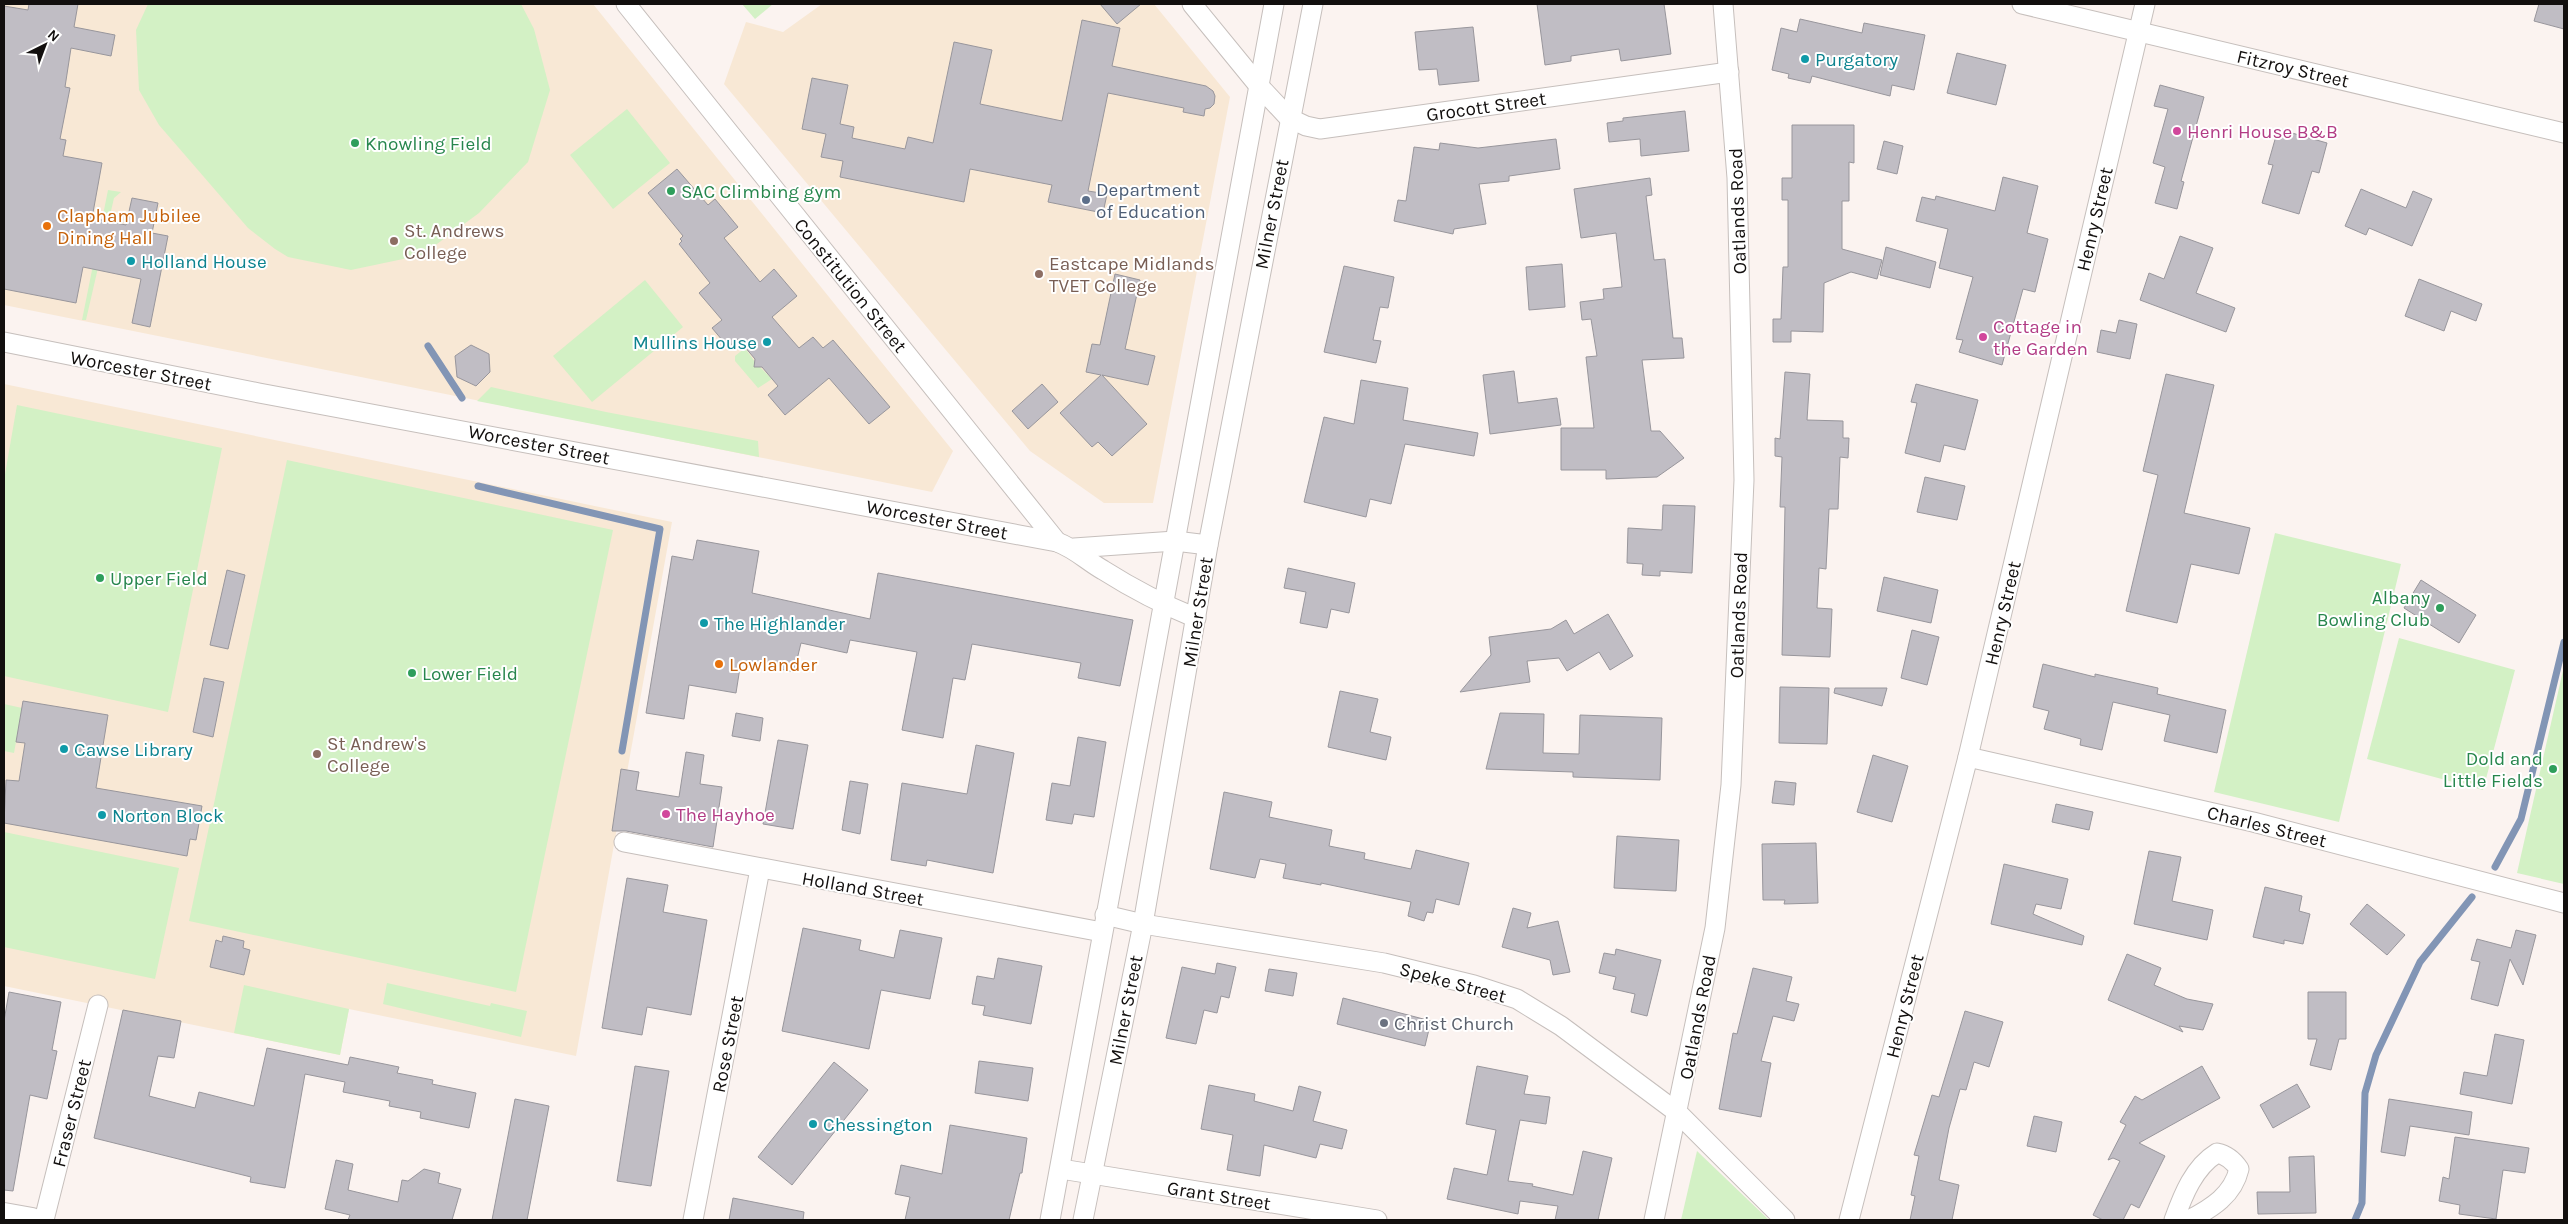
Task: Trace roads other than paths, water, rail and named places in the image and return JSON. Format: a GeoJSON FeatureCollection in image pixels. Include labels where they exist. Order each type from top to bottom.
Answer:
{"type":"FeatureCollection","features":[{"type":"Feature","properties":{"kind":"street","name":"Constitution Street"},"geometry":{"type":"LineString","coordinates":[[626,4],[1066,545]]}},
{"type":"Feature","properties":{"kind":"street","name":"Grocott Street"},"geometry":{"type":"LineString","coordinates":[[1192,4],[1259,86],[1289,118],[1306,126],[1320,129],[1729,72]]}},
{"type":"Feature","properties":{"kind":"street","name":"Milner Street"},"geometry":{"type":"LineString","coordinates":[[1050,1220],[1061,1169],[1104,923],[1274,4]]}},
{"type":"Feature","properties":{"kind":"street","name":"Milner Street"},"geometry":{"type":"LineString","coordinates":[[1083,1220],[1143,924],[1208,545],[1289,118],[1313,4]]}},
{"type":"Feature","properties":{"kind":"street","name":"Oatlands Road"},"geometry":{"type":"LineString","coordinates":[[1654,1220],[1678,1113],[1715,928],[1731,785],[1744,480],[1737,178],[1723,4]]}},
{"type":"Feature","properties":{"kind":"street","name":"Fitzroy Street"},"geometry":{"type":"LineString","coordinates":[[2022,4],[2564,132]]}},
{"type":"Feature","properties":{"kind":"street","name":"Henry Street"},"geometry":{"type":"LineString","coordinates":[[1849,1220],[1968,757],[2145,4]]}},
{"type":"Feature","properties":{"kind":"street","name":"Worcester Street"},"geometry":{"type":"LineString","coordinates":[[4,342],[259,393],[1066,545],[1175,541],[1208,545]]}},
{"type":"Feature","properties":{"kind":"street","name":"Worcester Street"},"geometry":{"type":"LineString","coordinates":[[1066,545],[1101,569],[1164,605],[1196,618]]}},
{"type":"Feature","properties":{"kind":"street","name":"Charles Street"},"geometry":{"type":"LineString","coordinates":[[1968,757],[2253,822],[2564,903]]}},
{"type":"Feature","properties":{"kind":"street","name":"Holland Street"},"geometry":{"type":"LineString","coordinates":[[624,842],[760,869],[1104,923]]}},
{"type":"Feature","properties":{"kind":"street","name":"Rose Street"},"geometry":{"type":"LineString","coordinates":[[693,1220],[760,869]]}},
{"type":"Feature","properties":{"kind":"street","name":"Speke Street"},"geometry":{"type":"LineString","coordinates":[[1104,923],[1143,924],[1384,963],[1474,985],[1517,999],[1561,1026],[1678,1113],[1785,1220]]}},
{"type":"Feature","properties":{"kind":"street","name":"Fraser Street"},"geometry":{"type":"LineString","coordinates":[[44,1220],[98,1005]]}},
{"type":"Feature","properties":{"kind":"street"},"geometry":{"type":"LineString","coordinates":[[2174,1220],[2204,1161],[2216,1153],[2225,1155],[2234,1161],[2239,1168],[2236,1179],[2219,1202],[2189,1220]]}},
{"type":"Feature","properties":{"kind":"street","name":"Grant Street"},"geometry":{"type":"LineString","coordinates":[[1061,1169],[1377,1220]]}},
{"type":"Feature","properties":{"kind":"street"},"geometry":{"type":"LineString","coordinates":[[4,1215],[32,1220]]}},
{"type":"Feature","properties":{"kind":"waterway"},"geometry":{"type":"LineString","coordinates":[[428,346],[462,398]]}},
{"type":"Feature","properties":{"kind":"waterway"},"geometry":{"type":"LineString","coordinates":[[478,486],[660,529],[622,751]]}},
{"type":"Feature","properties":{"kind":"waterway"},"geometry":{"type":"LineString","coordinates":[[2495,867],[2521,819],[2564,642]]}},
{"type":"Feature","properties":{"kind":"waterway"},"geometry":{"type":"LineString","coordinates":[[2355,1220],[2362,1203],[2365,1093],[2376,1055],[2420,962],[2472,897]]}},
{"type":"Feature","properties":{"kind":"place","name":"Purgatory"},"geometry":{"type":"Point","coordinates":[1805,59]}},
{"type":"Feature","properties":{"kind":"place","name":"Henri House B&B"},"geometry":{"type":"Point","coordinates":[2177,131]}},
{"type":"Feature","properties":{"kind":"place","name":"Knowling Field"},"geometry":{"type":"Point","coordinates":[355,143]}},
{"type":"Feature","properties":{"kind":"place","name":"SAC Climbing gym"},"geometry":{"type":"Point","coordinates":[671,191]}},
{"type":"Feature","properties":{"kind":"place","name":"Department of Education"},"geometry":{"type":"Point","coordinates":[1086,200]}},
{"type":"Feature","properties":{"kind":"place","name":"Clapham Jubilee Dining Hall"},"geometry":{"type":"Point","coordinates":[47,226]}},
{"type":"Feature","properties":{"kind":"place","name":"St. Andrews College"},"geometry":{"type":"Point","coordinates":[394,241]}},
{"type":"Feature","properties":{"kind":"place","name":"Holland House"},"geometry":{"type":"Point","coordinates":[131,261]}},
{"type":"Feature","properties":{"kind":"place","name":"Eastcape Midlands TVET College"},"geometry":{"type":"Point","coordinates":[1039,274]}},
{"type":"Feature","properties":{"kind":"place","name":"Cottage in the Garden"},"geometry":{"type":"Point","coordinates":[1983,337]}},
{"type":"Feature","properties":{"kind":"place","name":"Mullins House"},"geometry":{"type":"Point","coordinates":[767,342]}},
{"type":"Feature","properties":{"kind":"place","name":"Upper Field"},"geometry":{"type":"Point","coordinates":[100,578]}},
{"type":"Feature","properties":{"kind":"place","name":"Albany Bowling Club"},"geometry":{"type":"Point","coordinates":[2440,608]}},
{"type":"Feature","properties":{"kind":"place","name":"The Highlander"},"geometry":{"type":"Point","coordinates":[704,623]}},
{"type":"Feature","properties":{"kind":"place","name":"Lowlander"},"geometry":{"type":"Point","coordinates":[719,664]}},
{"type":"Feature","properties":{"kind":"place","name":"Lower Field"},"geometry":{"type":"Point","coordinates":[412,673]}},
{"type":"Feature","properties":{"kind":"place","name":"Cawse Library"},"geometry":{"type":"Point","coordinates":[64,749]}},
{"type":"Feature","properties":{"kind":"place","name":"St Andrew's College"},"geometry":{"type":"Point","coordinates":[317,754]}},
{"type":"Feature","properties":{"kind":"place","name":"Dold and Little Fields"},"geometry":{"type":"Point","coordinates":[2553,769]}},
{"type":"Feature","properties":{"kind":"place","name":"The Hayhoe"},"geometry":{"type":"Point","coordinates":[666,814]}},
{"type":"Feature","properties":{"kind":"place","name":"Norton Block"},"geometry":{"type":"Point","coordinates":[102,815]}},
{"type":"Feature","properties":{"kind":"place","name":"Christ Church"},"geometry":{"type":"Point","coordinates":[1384,1023]}},
{"type":"Feature","properties":{"kind":"place","name":"Chessington"},"geometry":{"type":"Point","coordinates":[813,1124]}}]}
